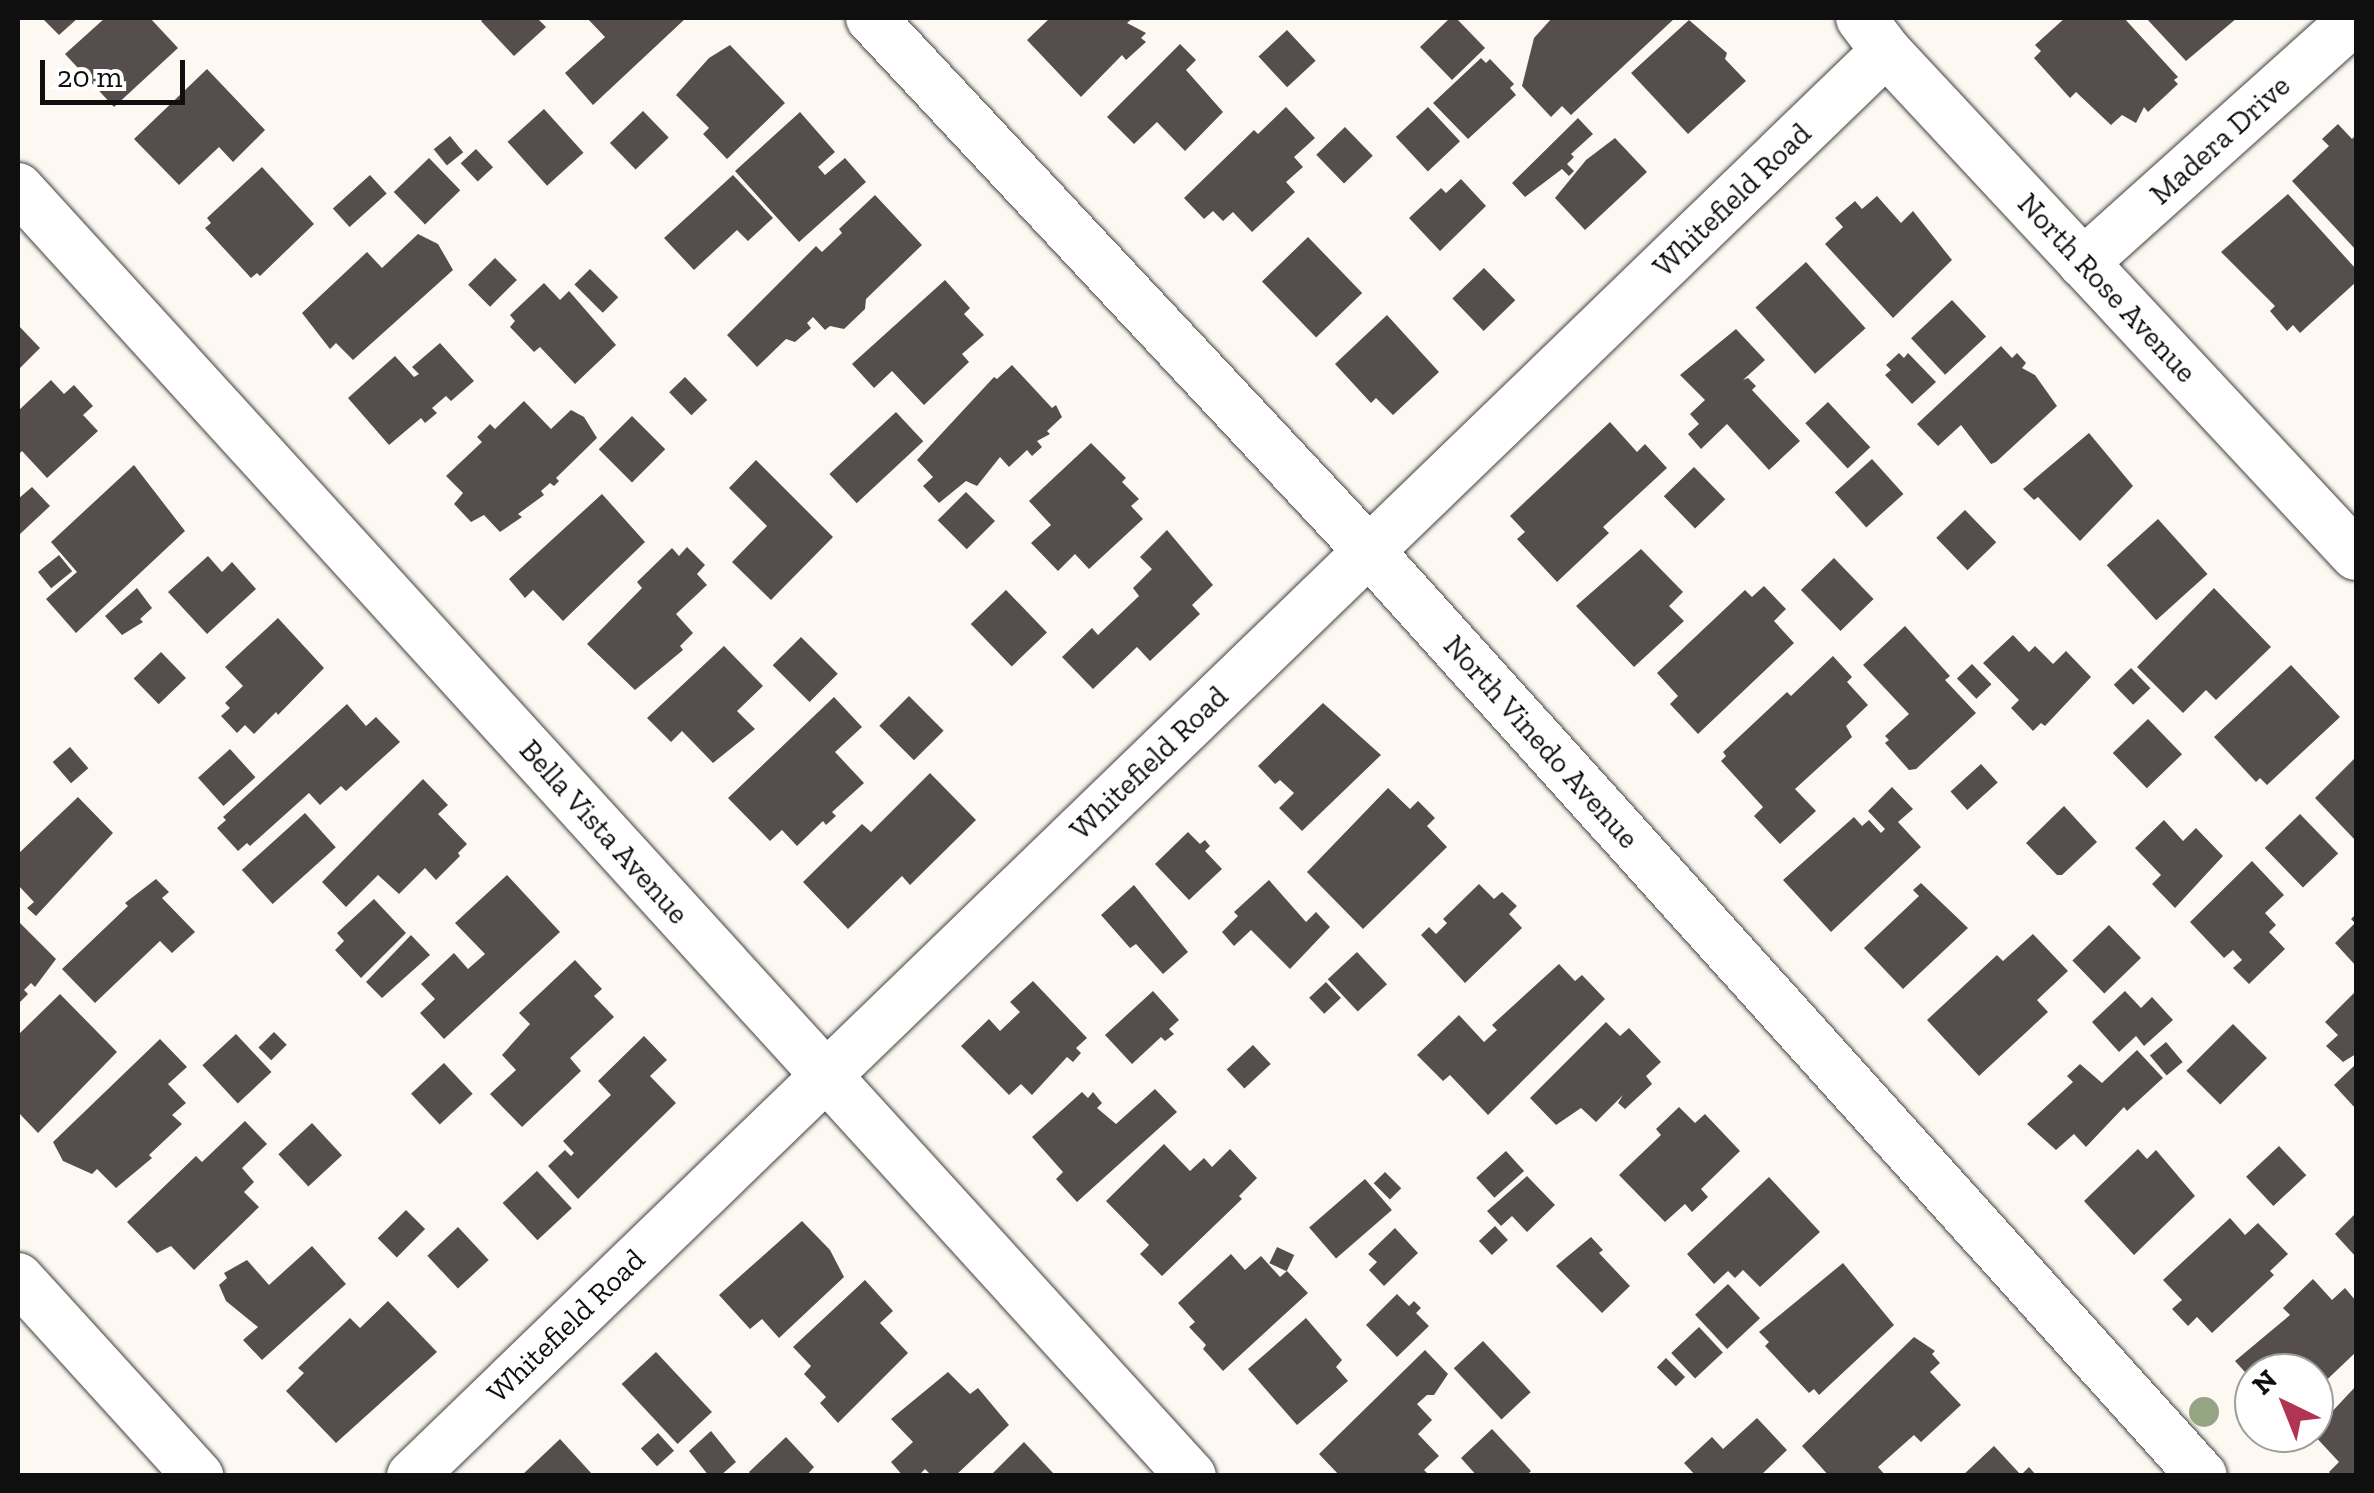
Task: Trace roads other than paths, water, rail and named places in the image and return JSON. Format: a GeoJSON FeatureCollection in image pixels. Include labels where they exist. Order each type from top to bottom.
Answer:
{"type":"FeatureCollection","features":[{"type":"Feature","properties":{"kind":"street","name":"North Vinedo Avenue"},"geometry":{"type":"LineString","coordinates":[[871,18],[1368,550],[2202,1476]]}},
{"type":"Feature","properties":{"kind":"street","name":"Madera Drive"},"geometry":{"type":"LineString","coordinates":[[2083,263],[2356,18]]}},
{"type":"Feature","properties":{"kind":"street","name":"Whitefield Road"},"geometry":{"type":"LineString","coordinates":[[412,1476],[1368,550],[1874,34]]}},
{"type":"Feature","properties":{"kind":"street","name":"North Rose Avenue"},"geometry":{"type":"LineString","coordinates":[[1874,34],[2356,555]]}},
{"type":"Feature","properties":{"kind":"street","name":"Bella Vista Avenue"},"geometry":{"type":"LineString","coordinates":[[18,188],[1192,1476]]}},
{"type":"Feature","properties":{"kind":"street"},"geometry":{"type":"LineString","coordinates":[[18,1278],[198,1476]]}}]}
